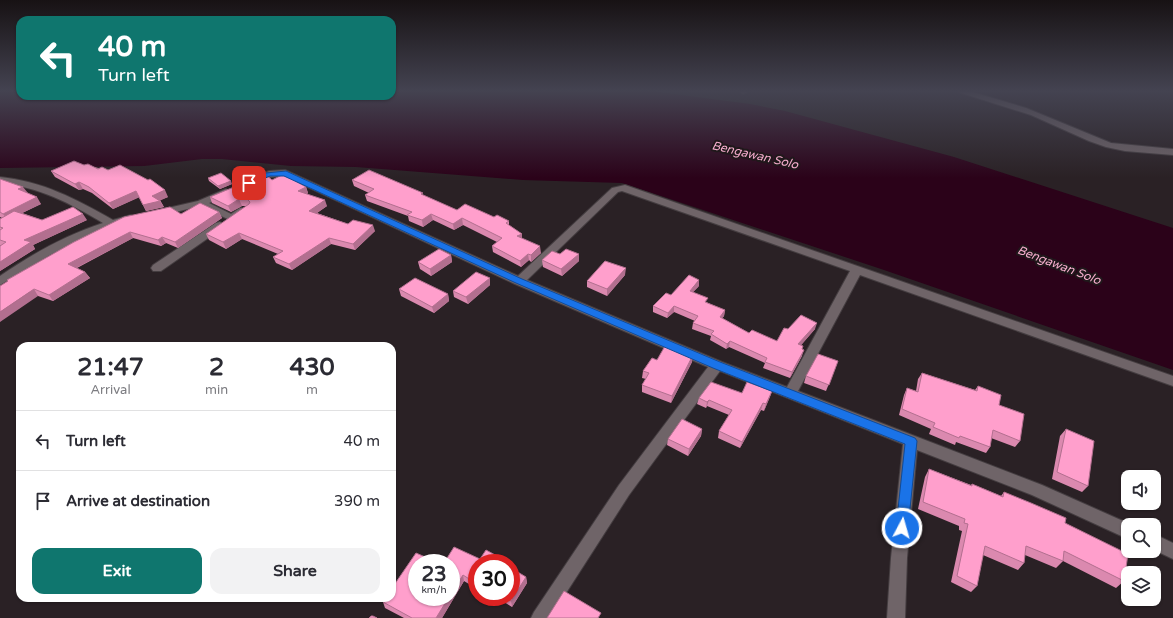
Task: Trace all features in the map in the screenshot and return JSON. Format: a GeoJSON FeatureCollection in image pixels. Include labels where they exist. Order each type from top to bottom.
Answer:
{"type":"FeatureCollection","features":[{"type":"Feature","properties":{"kind":"street"},"geometry":{"type":"LineString","coordinates":[[1050,120],[1090,139],[1108,145],[1123,148],[1152,148],[1173,152]]}},
{"type":"Feature","properties":{"kind":"street"},"geometry":{"type":"LineString","coordinates":[[0,281],[55,249],[111,223],[201,203],[269,174],[286,173],[519,281],[717,365],[1037,490],[1121,528]]}},
{"type":"Feature","properties":{"kind":"street"},"geometry":{"type":"LineString","coordinates":[[0,180],[25,182],[66,197],[111,223]]}},
{"type":"Feature","properties":{"kind":"street"},"geometry":{"type":"LineString","coordinates":[[519,281],[615,190],[621,188],[857,269],[1173,381]]}},
{"type":"Feature","properties":{"kind":"street"},"geometry":{"type":"LineString","coordinates":[[201,203],[232,218]]}},
{"type":"Feature","properties":{"kind":"street"},"geometry":{"type":"LineString","coordinates":[[157,268],[246,209]]}},
{"type":"Feature","properties":{"kind":"street"},"geometry":{"type":"LineString","coordinates":[[790,393],[857,269]]}},
{"type":"Feature","properties":{"kind":"street"},"geometry":{"type":"LineString","coordinates":[[540,618],[624,490],[717,365]]}},
{"type":"Feature","properties":{"kind":"street"},"geometry":{"type":"LineString","coordinates":[[896,618],[898,558],[911,441]]}},
{"type":"Feature","properties":{"kind":"street"},"geometry":{"type":"LineString","coordinates":[[1161,545],[1173,551]]}},
{"type":"Feature","properties":{"kind":"water","name":"Bengawan Solo"},"geometry":{"type":"Polygon","coordinates":[[[0,120],[817,120],[954,157],[1173,228],[1173,370],[884,270],[622,183],[523,180],[356,167],[291,166],[222,159],[202,159],[144,166],[0,168],[0,120]]]}},
{"type":"Feature","properties":{"kind":"building"},"geometry":{"type":"Polygon","coordinates":[[[74,161],[84,165],[88,164],[98,169],[102,167],[108,170],[120,165],[148,180],[150,179],[165,190],[152,196],[160,201],[143,205],[136,191],[109,203],[89,187],[79,182],[75,184],[51,171],[74,161]]]}},
{"type":"Feature","properties":{"kind":"building"},"geometry":{"type":"Polygon","coordinates":[[[369,170],[423,193],[421,194],[457,210],[465,204],[494,217],[497,215],[509,221],[506,223],[522,234],[517,236],[540,246],[531,255],[528,254],[520,261],[492,246],[502,238],[462,218],[453,224],[431,214],[422,220],[407,215],[412,212],[365,195],[374,189],[352,180],[369,170]]]}},
{"type":"Feature","properties":{"kind":"building"},"geometry":{"type":"Polygon","coordinates":[[[221,173],[231,181],[218,186],[208,178],[221,173]]]}},
{"type":"Feature","properties":{"kind":"building"},"geometry":{"type":"Polygon","coordinates":[[[265,174],[272,180],[282,175],[290,178],[306,187],[298,191],[325,200],[309,211],[348,224],[353,220],[373,225],[353,244],[329,238],[289,264],[273,257],[283,251],[239,233],[223,242],[206,234],[250,202],[247,199],[239,199],[228,206],[210,197],[265,174]]]}},
{"type":"Feature","properties":{"kind":"building"},"geometry":{"type":"Polygon","coordinates":[[[0,179],[23,187],[18,189],[37,197],[3,214],[0,212],[0,179]]]}},
{"type":"Feature","properties":{"kind":"building"},"geometry":{"type":"Polygon","coordinates":[[[200,203],[219,212],[175,242],[162,237],[158,240],[130,232],[68,264],[85,272],[49,295],[34,289],[0,312],[0,286],[8,281],[7,280],[74,242],[124,217],[170,207],[181,214],[200,203]]]}},
{"type":"Feature","properties":{"kind":"building"},"geometry":{"type":"Polygon","coordinates":[[[73,207],[83,214],[24,240],[31,242],[0,262],[0,246],[6,242],[0,240],[0,230],[3,228],[0,227],[0,219],[14,211],[42,220],[73,207]]]}},
{"type":"Feature","properties":{"kind":"building"},"geometry":{"type":"Polygon","coordinates":[[[439,249],[451,255],[430,269],[418,262],[439,249]]]}},
{"type":"Feature","properties":{"kind":"building"},"geometry":{"type":"Polygon","coordinates":[[[566,249],[579,254],[561,269],[542,260],[552,251],[560,254],[566,249]]]}},
{"type":"Feature","properties":{"kind":"building"},"geometry":{"type":"Polygon","coordinates":[[[605,261],[626,268],[607,289],[587,281],[605,261]]]}},
{"type":"Feature","properties":{"kind":"building"},"geometry":{"type":"Polygon","coordinates":[[[476,272],[490,278],[466,297],[453,291],[476,272]]]}},
{"type":"Feature","properties":{"kind":"building"},"geometry":{"type":"Polygon","coordinates":[[[689,275],[699,280],[690,291],[708,298],[705,302],[725,310],[720,317],[749,333],[752,330],[777,341],[784,328],[788,329],[801,315],[817,323],[798,344],[803,346],[802,349],[804,350],[792,372],[765,362],[767,358],[730,341],[727,344],[711,334],[714,331],[693,323],[698,316],[674,306],[668,313],[653,306],[666,293],[671,295],[689,275]]]}},
{"type":"Feature","properties":{"kind":"building"},"geometry":{"type":"Polygon","coordinates":[[[415,278],[448,294],[432,307],[399,289],[415,278]]]}},
{"type":"Feature","properties":{"kind":"building"},"geometry":{"type":"Polygon","coordinates":[[[665,346],[693,355],[672,396],[642,385],[649,373],[643,371],[652,358],[657,360],[665,346]]]}},
{"type":"Feature","properties":{"kind":"building"},"geometry":{"type":"Polygon","coordinates":[[[818,354],[838,361],[829,385],[806,376],[818,354]]]}},
{"type":"Feature","properties":{"kind":"building"},"geometry":{"type":"Polygon","coordinates":[[[922,373],[977,391],[978,386],[1001,395],[999,405],[1024,414],[1020,441],[993,430],[990,447],[960,436],[959,438],[933,427],[935,423],[902,409],[907,388],[918,392],[922,373]]]}},
{"type":"Feature","properties":{"kind":"building"},"geometry":{"type":"Polygon","coordinates":[[[711,382],[742,393],[747,382],[772,391],[766,404],[763,403],[742,442],[719,431],[732,410],[709,400],[707,402],[699,398],[711,382]]]}},
{"type":"Feature","properties":{"kind":"building"},"geometry":{"type":"Polygon","coordinates":[[[682,419],[702,429],[689,449],[668,439],[682,419]]]}},
{"type":"Feature","properties":{"kind":"building"},"geometry":{"type":"Polygon","coordinates":[[[1066,429],[1094,441],[1088,486],[1057,472],[1066,429]]]}},
{"type":"Feature","properties":{"kind":"building"},"geometry":{"type":"Polygon","coordinates":[[[929,469],[1003,497],[1004,492],[1066,518],[1065,523],[1121,551],[1121,558],[1127,558],[1126,566],[1121,566],[1121,580],[1064,551],[1063,561],[1026,546],[1024,563],[985,546],[977,586],[957,576],[968,524],[964,523],[965,519],[923,502],[929,469]]]}},
{"type":"Feature","properties":{"kind":"building"},"geometry":{"type":"Polygon","coordinates":[[[454,547],[469,554],[468,578],[463,575],[460,580],[460,554],[450,554],[454,547]]]}},
{"type":"Feature","properties":{"kind":"building"},"geometry":{"type":"Polygon","coordinates":[[[486,550],[493,554],[483,554],[486,550]]]}},
{"type":"Feature","properties":{"kind":"building"},"geometry":{"type":"Polygon","coordinates":[[[408,565],[408,606],[443,606],[436,618],[412,618],[383,602],[396,602],[396,582],[408,565]]]}},
{"type":"Feature","properties":{"kind":"building"},"geometry":{"type":"Polygon","coordinates":[[[520,573],[526,577],[520,587],[520,573]]]}},
{"type":"Feature","properties":{"kind":"building"},"geometry":{"type":"Polygon","coordinates":[[[564,591],[601,613],[598,618],[547,618],[564,591]]]}},
{"type":"Feature","properties":{"kind":"route"},"geometry":{"type":"LineString","coordinates":[[249,183],[269,174],[286,173],[519,281],[586,308],[717,365],[911,441],[902,528]]}}]}
